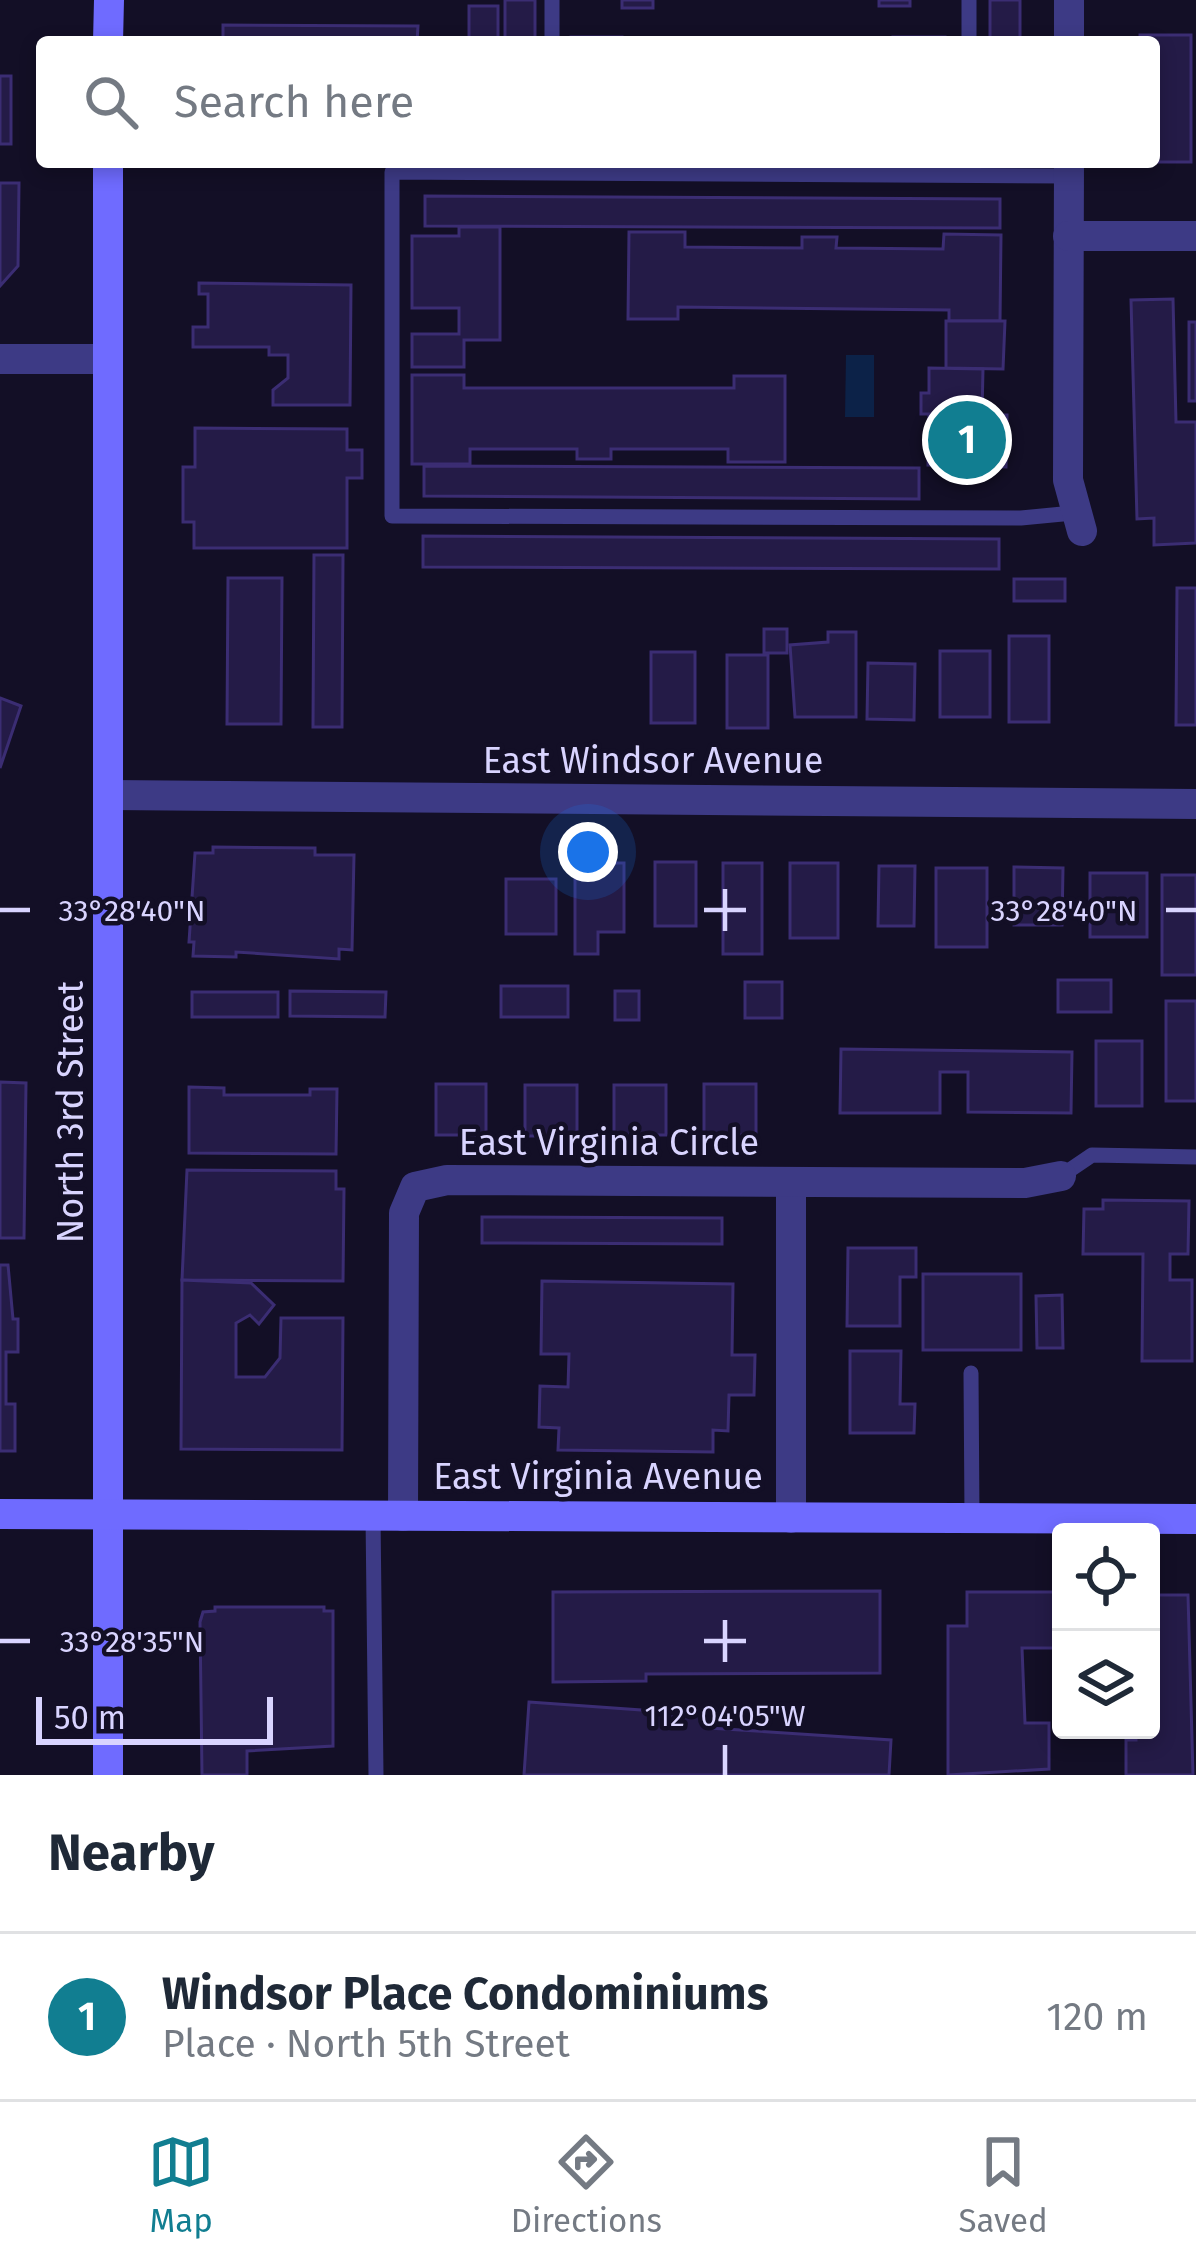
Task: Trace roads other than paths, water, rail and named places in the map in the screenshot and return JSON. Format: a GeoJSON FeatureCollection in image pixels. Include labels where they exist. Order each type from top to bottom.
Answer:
{"type":"FeatureCollection","features":[{"type":"Feature","properties":{"kind":"street"},"geometry":{"type":"LineString","coordinates":[[108,36],[109,0]]}},
{"type":"Feature","properties":{"kind":"street"},"geometry":{"type":"LineString","coordinates":[[1069,0],[1069,36]]}},
{"type":"Feature","properties":{"kind":"street","name":"North 3rd Street"},"geometry":{"type":"LineString","coordinates":[[108,168],[108,1775]]}},
{"type":"Feature","properties":{"kind":"street"},"geometry":{"type":"LineString","coordinates":[[1069,169],[1068,480],[1078,522]]}},
{"type":"Feature","properties":{"kind":"street"},"geometry":{"type":"LineString","coordinates":[[1068,236],[1196,236]]}},
{"type":"Feature","properties":{"kind":"street"},"geometry":{"type":"LineString","coordinates":[[0,359],[107,359]]}},
{"type":"Feature","properties":{"kind":"street","name":"East Windsor Avenue"},"geometry":{"type":"LineString","coordinates":[[110,795],[1196,803]]}},
{"type":"Feature","properties":{"kind":"street","name":"East Virginia Circle"},"geometry":{"type":"LineString","coordinates":[[388,1516],[404,1213],[416,1187],[447,1180],[1025,1183],[1061,1176]]}},
{"type":"Feature","properties":{"kind":"street"},"geometry":{"type":"LineString","coordinates":[[791,1183],[791,1518]]}},
{"type":"Feature","properties":{"kind":"street","name":"East Virginia Avenue"},"geometry":{"type":"LineString","coordinates":[[0,1514],[1196,1519]]}},
{"type":"Feature","properties":{"kind":"lane"},"geometry":{"type":"LineString","coordinates":[[552,0],[552,36]]}},
{"type":"Feature","properties":{"kind":"lane"},"geometry":{"type":"LineString","coordinates":[[969,0],[969,36]]}},
{"type":"Feature","properties":{"kind":"lane"},"geometry":{"type":"LineString","coordinates":[[519,168],[392,172],[392,516],[1078,522]]}},
{"type":"Feature","properties":{"kind":"lane"},"geometry":{"type":"LineString","coordinates":[[760,168],[1069,169]]}},
{"type":"Feature","properties":{"kind":"lane"},"geometry":{"type":"LineString","coordinates":[[1061,1176],[1092,1155],[1196,1156]]}},
{"type":"Feature","properties":{"kind":"lane"},"geometry":{"type":"LineString","coordinates":[[971,1373],[972,1518]]}},
{"type":"Feature","properties":{"kind":"lane"},"geometry":{"type":"LineString","coordinates":[[376,1775],[388,1516]]}},
{"type":"Feature","properties":{"kind":"water"},"geometry":{"type":"Polygon","coordinates":[[[846,355],[874,355],[874,417],[845,417],[846,355]]]}},
{"type":"Feature","properties":{"kind":"place","name":"Windsor Place Condominiums"},"geometry":{"type":"Point","coordinates":[967,440]}}]}
